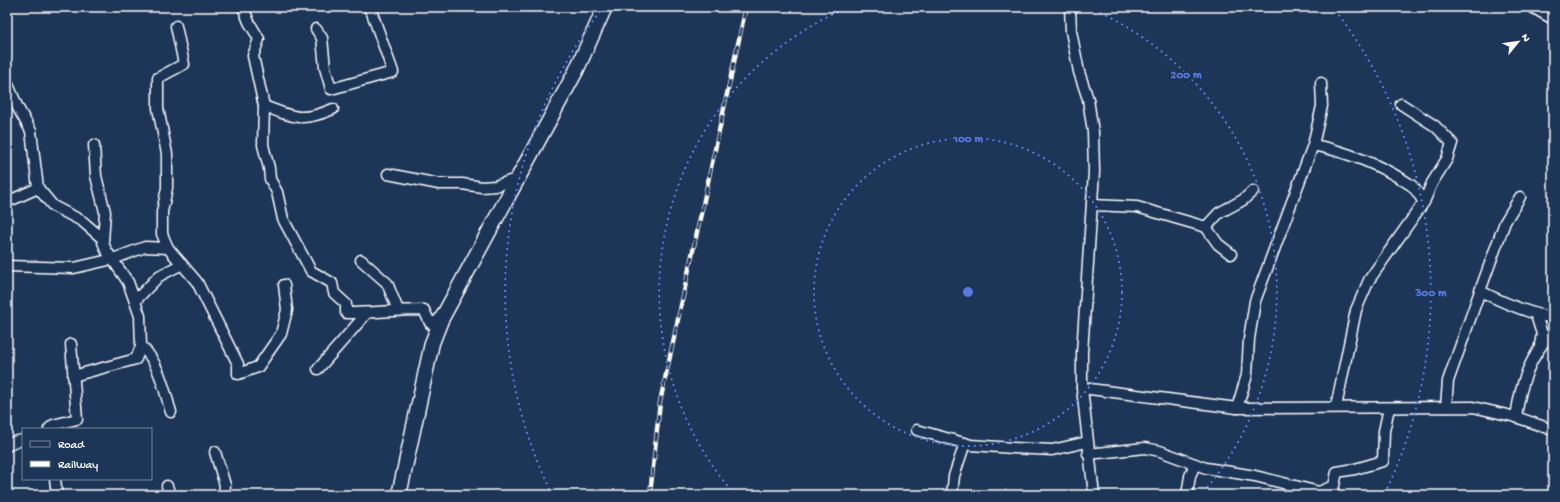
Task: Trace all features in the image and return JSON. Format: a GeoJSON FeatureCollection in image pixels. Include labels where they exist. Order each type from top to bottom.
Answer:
{"type":"FeatureCollection","features":[{"type":"Feature","properties":{"kind":"street"},"geometry":{"type":"LineString","coordinates":[[243,7],[249,22],[259,38],[253,56],[264,106],[263,145],[270,178],[277,192],[283,219],[311,271],[332,283],[334,293],[346,304],[346,313],[380,313],[398,310],[424,310],[430,323],[441,320]]}},
{"type":"Feature","properties":{"kind":"street"},"geometry":{"type":"LineString","coordinates":[[316,29],[322,38],[325,68],[331,89],[393,72],[372,13],[368,7]]}},
{"type":"Feature","properties":{"kind":"street"},"geometry":{"type":"LineString","coordinates":[[399,495],[432,343],[441,320],[576,71],[605,7]]}},
{"type":"Feature","properties":{"kind":"street"},"geometry":{"type":"LineString","coordinates":[[1070,7],[1071,31],[1079,72],[1088,100],[1093,132],[1094,172],[1082,353],[1082,388],[1088,454],[1094,495]]}},
{"type":"Feature","properties":{"kind":"street"},"geometry":{"type":"LineString","coordinates":[[1532,7],[1553,19]]}},
{"type":"Feature","properties":{"kind":"street"},"geometry":{"type":"LineString","coordinates":[[176,26],[184,64],[158,78],[158,108],[167,154],[167,188],[162,212],[162,234],[168,248],[196,282],[238,364],[238,374],[258,367],[281,334],[287,310],[284,285]]}},
{"type":"Feature","properties":{"kind":"street"},"geometry":{"type":"LineString","coordinates":[[7,82],[18,108],[31,131],[38,188],[53,206],[82,221],[104,239]]}},
{"type":"Feature","properties":{"kind":"street"},"geometry":{"type":"LineString","coordinates":[[1237,408],[1247,375],[1249,339],[1255,302],[1313,145],[1322,106],[1321,83]]}},
{"type":"Feature","properties":{"kind":"street"},"geometry":{"type":"LineString","coordinates":[[1336,407],[1356,310],[1369,280],[1424,202],[1432,183],[1447,159],[1452,143],[1435,126],[1401,104]]}},
{"type":"Feature","properties":{"kind":"street"},"geometry":{"type":"LineString","coordinates":[[264,106],[289,116],[313,117],[333,109]]}},
{"type":"Feature","properties":{"kind":"street"},"geometry":{"type":"LineString","coordinates":[[73,376],[136,359],[141,346],[140,316],[135,301],[128,282],[106,250],[104,239],[105,212],[96,176],[94,145]]}},
{"type":"Feature","properties":{"kind":"street"},"geometry":{"type":"LineString","coordinates":[[1313,145],[1332,149],[1368,162],[1412,186],[1424,202]]}},
{"type":"Feature","properties":{"kind":"street"},"geometry":{"type":"LineString","coordinates":[[388,174],[439,184],[462,184],[482,187],[495,186],[519,178]]}},
{"type":"Feature","properties":{"kind":"street"},"geometry":{"type":"LineString","coordinates":[[7,202],[38,188]]}},
{"type":"Feature","properties":{"kind":"street"},"geometry":{"type":"LineString","coordinates":[[1206,227],[1219,213],[1243,200],[1253,191]]}},
{"type":"Feature","properties":{"kind":"street"},"geometry":{"type":"LineString","coordinates":[[1446,407],[1448,381],[1505,222],[1520,197]]}},
{"type":"Feature","properties":{"kind":"street"},"geometry":{"type":"LineString","coordinates":[[1092,205],[1137,207],[1206,227],[1218,244],[1231,254]]}},
{"type":"Feature","properties":{"kind":"street"},"geometry":{"type":"LineString","coordinates":[[7,266],[74,268],[113,259],[145,247],[168,248]]}},
{"type":"Feature","properties":{"kind":"street"},"geometry":{"type":"LineString","coordinates":[[361,260],[387,283],[398,310]]}},
{"type":"Feature","properties":{"kind":"street"},"geometry":{"type":"LineString","coordinates":[[135,301],[159,276],[182,264]]}},
{"type":"Feature","properties":{"kind":"street"},"geometry":{"type":"LineString","coordinates":[[1480,291],[1511,306],[1536,315],[1553,318]]}},
{"type":"Feature","properties":{"kind":"street"},"geometry":{"type":"LineString","coordinates":[[318,370],[367,313]]}},
{"type":"Feature","properties":{"kind":"street"},"geometry":{"type":"LineString","coordinates":[[1536,315],[1542,334],[1540,345]]}},
{"type":"Feature","properties":{"kind":"street"},"geometry":{"type":"LineString","coordinates":[[1516,417],[1519,394],[1526,372],[1540,345],[1553,331]]}},
{"type":"Feature","properties":{"kind":"street"},"geometry":{"type":"LineString","coordinates":[[50,428],[53,425],[77,419],[71,344]]}},
{"type":"Feature","properties":{"kind":"street"},"geometry":{"type":"LineString","coordinates":[[141,346],[147,351],[159,373],[170,412]]}},
{"type":"Feature","properties":{"kind":"street"},"geometry":{"type":"LineString","coordinates":[[1082,388],[1237,408],[1473,408],[1516,417],[1553,430]]}},
{"type":"Feature","properties":{"kind":"street"},"geometry":{"type":"LineString","coordinates":[[1088,454],[1144,448],[1160,451],[1206,468],[1277,481],[1305,492],[1318,492],[1334,486],[1336,472],[1355,469],[1383,461],[1384,430],[1389,408]]}},
{"type":"Feature","properties":{"kind":"street"},"geometry":{"type":"LineString","coordinates":[[917,430],[966,443],[1013,448],[1052,450],[1087,442]]}},
{"type":"Feature","properties":{"kind":"street"},"geometry":{"type":"LineString","coordinates":[[7,446],[13,442],[22,440]]}},
{"type":"Feature","properties":{"kind":"street"},"geometry":{"type":"LineString","coordinates":[[952,495],[954,476],[966,443]]}},
{"type":"Feature","properties":{"kind":"street"},"geometry":{"type":"LineString","coordinates":[[215,452],[225,485],[224,495]]}},
{"type":"Feature","properties":{"kind":"street"},"geometry":{"type":"LineString","coordinates":[[1187,495],[1190,476],[1195,464]]}},
{"type":"Feature","properties":{"kind":"street"},"geometry":{"type":"LineString","coordinates":[[55,480],[57,495]]}},
{"type":"Feature","properties":{"kind":"railway"},"geometry":{"type":"LineString","coordinates":[[650,495],[660,402],[746,7]]}}]}
